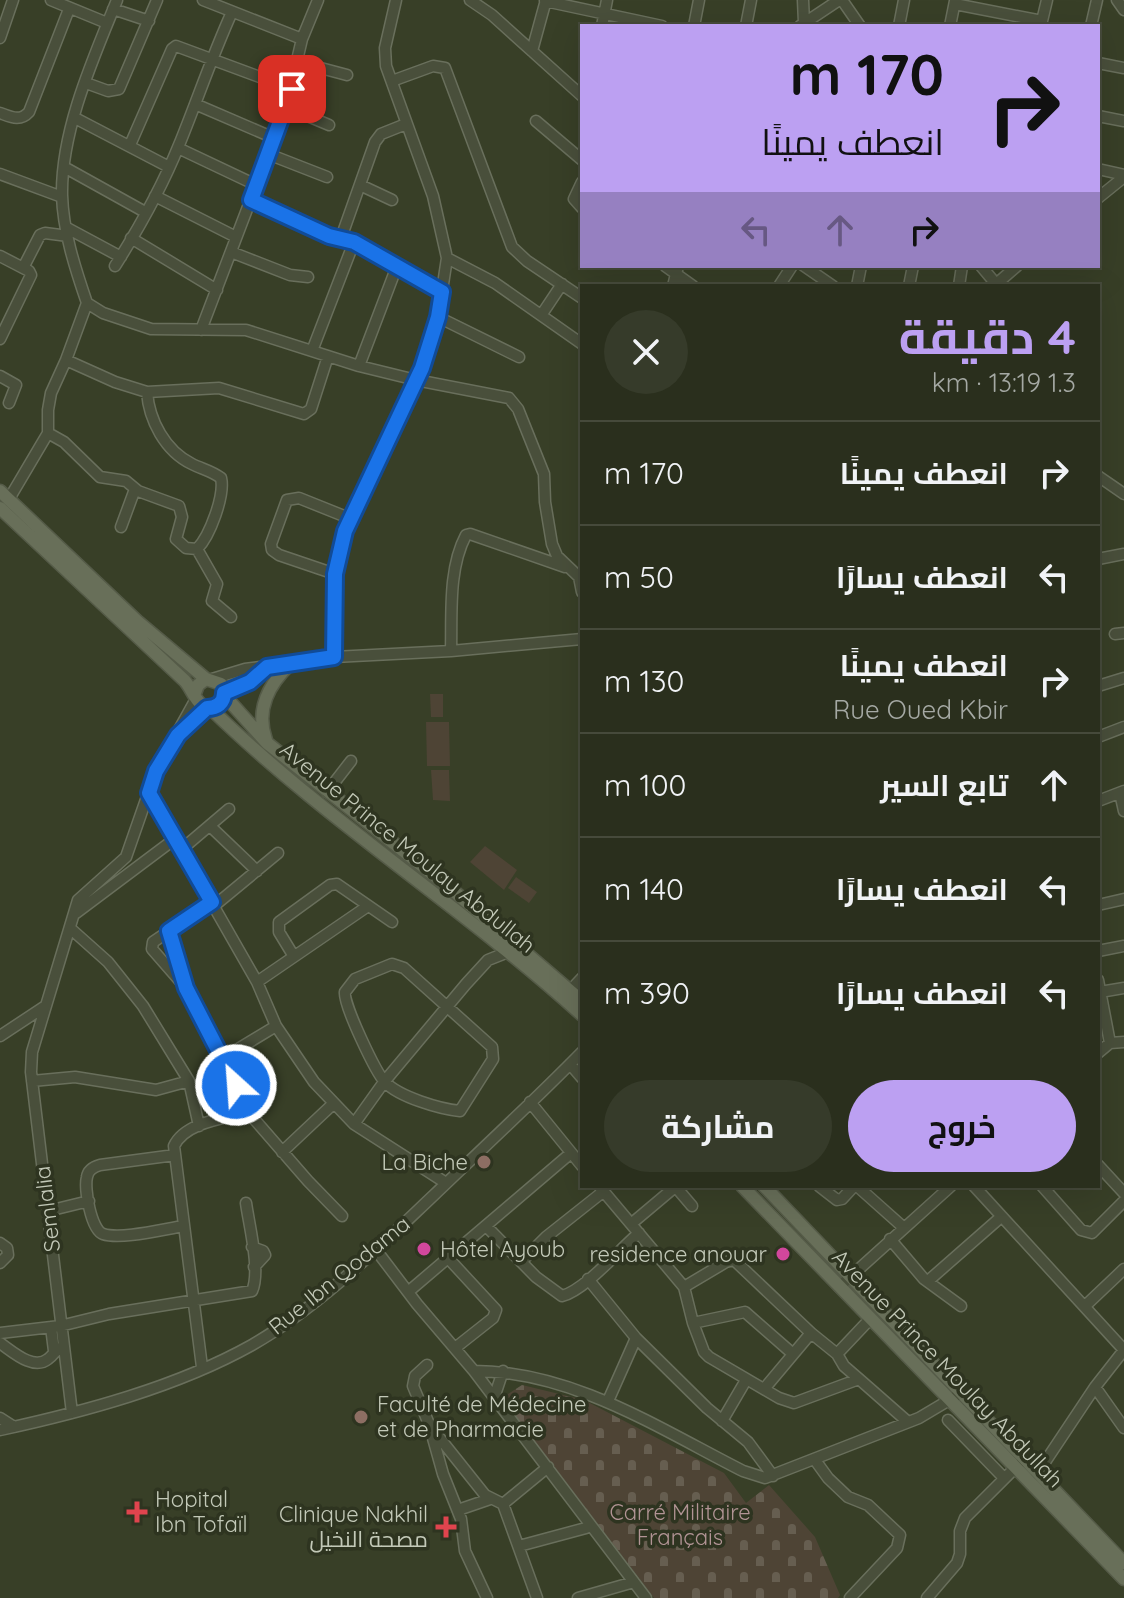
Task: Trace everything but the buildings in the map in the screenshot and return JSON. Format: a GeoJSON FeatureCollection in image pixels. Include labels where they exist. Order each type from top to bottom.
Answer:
{"type":"FeatureCollection","features":[{"type":"Feature","properties":{"kind":"main road"},"geometry":{"type":"LineString","coordinates":[[3,499],[137,621],[209,679],[221,684],[224,694],[221,703],[208,708],[195,696],[185,681],[3,499]]}},
{"type":"Feature","properties":{"kind":"main road"},"geometry":{"type":"LineString","coordinates":[[267,743],[263,731],[264,703],[275,679],[291,663]]}},
{"type":"Feature","properties":{"kind":"main road"},"geometry":{"type":"LineString","coordinates":[[195,696],[198,685],[209,679]]}},
{"type":"Feature","properties":{"kind":"main road","name":"Avenue Prince Moulay Abdullah"},"geometry":{"type":"LineString","coordinates":[[224,694],[267,743],[449,887],[566,994],[580,1012]]}},
{"type":"Feature","properties":{"kind":"main road","name":"Avenue Prince Moulay Abdullah"},"geometry":{"type":"LineString","coordinates":[[208,708],[337,817],[508,952],[566,994],[580,1000]]}},
{"type":"Feature","properties":{"kind":"main road","name":"Avenue Prince Moulay Abdullah"},"geometry":{"type":"LineString","coordinates":[[744,1188],[839,1287],[956,1396]]}},
{"type":"Feature","properties":{"kind":"main road","name":"Avenue Prince Moulay Abdullah"},"geometry":{"type":"LineString","coordinates":[[766,1188],[850,1276],[956,1396],[1122,1570]]}},
{"type":"Feature","properties":{"kind":"street"},"geometry":{"type":"LineString","coordinates":[[0,38],[13,0]]}},
{"type":"Feature","properties":{"kind":"street"},"geometry":{"type":"LineString","coordinates":[[51,0],[107,23]]}},
{"type":"Feature","properties":{"kind":"street"},"geometry":{"type":"LineString","coordinates":[[86,83],[108,91],[119,89],[157,0]]}},
{"type":"Feature","properties":{"kind":"street"},"geometry":{"type":"LineString","coordinates":[[203,0],[302,39]]}},
{"type":"Feature","properties":{"kind":"street"},"geometry":{"type":"LineString","coordinates":[[201,330],[286,107],[302,39],[318,0]]}},
{"type":"Feature","properties":{"kind":"street"},"geometry":{"type":"LineString","coordinates":[[334,657],[335,574],[349,518],[416,380],[438,317],[447,258],[433,196],[386,66],[385,48],[396,0]]}},
{"type":"Feature","properties":{"kind":"street"},"geometry":{"type":"LineString","coordinates":[[603,20],[607,0]]}},
{"type":"Feature","properties":{"kind":"street"},"geometry":{"type":"LineString","coordinates":[[694,24],[699,0]]}},
{"type":"Feature","properties":{"kind":"street"},"geometry":{"type":"LineString","coordinates":[[746,24],[751,0]]}},
{"type":"Feature","properties":{"kind":"street"},"geometry":{"type":"LineString","coordinates":[[802,24],[803,0]]}},
{"type":"Feature","properties":{"kind":"street"},"geometry":{"type":"LineString","coordinates":[[802,24],[840,0],[858,24]]}},
{"type":"Feature","properties":{"kind":"street"},"geometry":{"type":"LineString","coordinates":[[899,24],[904,0]]}},
{"type":"Feature","properties":{"kind":"street"},"geometry":{"type":"LineString","coordinates":[[950,24],[955,2],[1042,23],[1047,0]]}},
{"type":"Feature","properties":{"kind":"street"},"geometry":{"type":"LineString","coordinates":[[1091,24],[1097,0]]}},
{"type":"Feature","properties":{"kind":"street"},"geometry":{"type":"LineString","coordinates":[[1117,0],[1124,10]]}},
{"type":"Feature","properties":{"kind":"street"},"geometry":{"type":"LineString","coordinates":[[473,1],[580,94]]}},
{"type":"Feature","properties":{"kind":"street"},"geometry":{"type":"LineString","coordinates":[[532,51],[546,1],[603,20],[642,24]]}},
{"type":"Feature","properties":{"kind":"street"},"geometry":{"type":"LineString","coordinates":[[3,499],[48,433],[51,393],[87,303],[62,197],[67,140],[115,4],[149,21]]}},
{"type":"Feature","properties":{"kind":"street"},"geometry":{"type":"LineString","coordinates":[[0,113],[15,118],[29,112],[69,9]]}},
{"type":"Feature","properties":{"kind":"street"},"geometry":{"type":"LineString","coordinates":[[23,268],[42,233],[68,232],[118,262],[178,148],[232,12]]}},
{"type":"Feature","properties":{"kind":"street"},"geometry":{"type":"LineString","coordinates":[[130,145],[173,47],[179,45],[292,89]]}},
{"type":"Feature","properties":{"kind":"street"},"geometry":{"type":"LineString","coordinates":[[298,62],[347,75]]}},
{"type":"Feature","properties":{"kind":"street"},"geometry":{"type":"LineString","coordinates":[[1100,63],[1124,68]]}},
{"type":"Feature","properties":{"kind":"street"},"geometry":{"type":"LineString","coordinates":[[392,81],[433,66],[445,68],[512,247],[527,261],[580,297]]}},
{"type":"Feature","properties":{"kind":"street"},"geometry":{"type":"LineString","coordinates":[[195,104],[274,138]]}},
{"type":"Feature","properties":{"kind":"street"},"geometry":{"type":"LineString","coordinates":[[286,107],[329,125]]}},
{"type":"Feature","properties":{"kind":"street"},"geometry":{"type":"LineString","coordinates":[[1100,116],[1124,121]]}},
{"type":"Feature","properties":{"kind":"street"},"geometry":{"type":"LineString","coordinates":[[75,118],[169,167]]}},
{"type":"Feature","properties":{"kind":"street"},"geometry":{"type":"LineString","coordinates":[[536,121],[580,158]]}},
{"type":"Feature","properties":{"kind":"street"},"geometry":{"type":"LineString","coordinates":[[341,238],[378,137],[406,124]]}},
{"type":"Feature","properties":{"kind":"street"},"geometry":{"type":"LineString","coordinates":[[178,148],[256,185]]}},
{"type":"Feature","properties":{"kind":"street"},"geometry":{"type":"LineString","coordinates":[[268,154],[327,177]]}},
{"type":"Feature","properties":{"kind":"street"},"geometry":{"type":"LineString","coordinates":[[64,167],[145,212]]}},
{"type":"Feature","properties":{"kind":"street"},"geometry":{"type":"LineString","coordinates":[[1100,170],[1124,176]]}},
{"type":"Feature","properties":{"kind":"street"},"geometry":{"type":"LineString","coordinates":[[0,174],[62,197]]}},
{"type":"Feature","properties":{"kind":"street"},"geometry":{"type":"LineString","coordinates":[[1100,196],[1124,176]]}},
{"type":"Feature","properties":{"kind":"street"},"geometry":{"type":"LineString","coordinates":[[360,185],[392,200]]}},
{"type":"Feature","properties":{"kind":"street"},"geometry":{"type":"LineString","coordinates":[[580,186],[574,196],[580,206]]}},
{"type":"Feature","properties":{"kind":"street"},"geometry":{"type":"LineString","coordinates":[[155,196],[236,237]]}},
{"type":"Feature","properties":{"kind":"street"},"geometry":{"type":"LineString","coordinates":[[251,200],[329,236],[354,242],[442,292]]}},
{"type":"Feature","properties":{"kind":"street"},"geometry":{"type":"LineString","coordinates":[[131,238],[217,290]]}},
{"type":"Feature","properties":{"kind":"street"},"geometry":{"type":"LineString","coordinates":[[312,351],[354,242]]}},
{"type":"Feature","properties":{"kind":"street"},"geometry":{"type":"LineString","coordinates":[[231,252],[290,275],[308,277]]}},
{"type":"Feature","properties":{"kind":"street"},"geometry":{"type":"LineString","coordinates":[[0,256],[30,272],[30,279],[0,339]]}},
{"type":"Feature","properties":{"kind":"street"},"geometry":{"type":"LineString","coordinates":[[447,258],[495,283],[580,342]]}},
{"type":"Feature","properties":{"kind":"street"},"geometry":{"type":"LineString","coordinates":[[359,366],[397,266]]}},
{"type":"Feature","properties":{"kind":"street"},"geometry":{"type":"LineString","coordinates":[[996,284],[1015,268]]}},
{"type":"Feature","properties":{"kind":"street"},"geometry":{"type":"LineString","coordinates":[[542,314],[562,284]]}},
{"type":"Feature","properties":{"kind":"street"},"geometry":{"type":"LineString","coordinates":[[87,303],[103,313],[151,329],[246,330],[359,366],[502,396],[514,402],[544,474],[552,544],[557,556],[579,574]]}},
{"type":"Feature","properties":{"kind":"street"},"geometry":{"type":"LineString","coordinates":[[438,317],[519,357]]}},
{"type":"Feature","properties":{"kind":"street"},"geometry":{"type":"LineString","coordinates":[[66,360],[115,382],[147,392],[219,388],[304,414],[311,409],[328,356]]}},
{"type":"Feature","properties":{"kind":"street"},"geometry":{"type":"LineString","coordinates":[[0,376],[16,385],[9,403]]}},
{"type":"Feature","properties":{"kind":"street"},"geometry":{"type":"LineString","coordinates":[[147,392],[154,425],[174,450],[187,461],[221,478],[223,492],[207,536],[197,549]]}},
{"type":"Feature","properties":{"kind":"street"},"geometry":{"type":"LineString","coordinates":[[48,433],[64,442],[100,477],[121,480],[135,489],[179,506],[182,517],[176,539],[186,548],[197,549]]}},
{"type":"Feature","properties":{"kind":"street"},"geometry":{"type":"LineString","coordinates":[[1100,477],[1124,494]]}},
{"type":"Feature","properties":{"kind":"street"},"geometry":{"type":"LineString","coordinates":[[121,527],[135,489]]}},
{"type":"Feature","properties":{"kind":"street"},"geometry":{"type":"LineString","coordinates":[[335,574],[279,555],[272,550],[271,544],[287,500],[291,497],[349,518]]}},
{"type":"Feature","properties":{"kind":"street"},"geometry":{"type":"LineString","coordinates":[[451,651],[453,590],[466,535],[516,549],[579,574]]}},
{"type":"Feature","properties":{"kind":"street"},"geometry":{"type":"LineString","coordinates":[[197,549],[217,584],[212,601],[231,617]]}},
{"type":"Feature","properties":{"kind":"street"},"geometry":{"type":"LineString","coordinates":[[1100,559],[1124,554]]}},
{"type":"Feature","properties":{"kind":"street"},"geometry":{"type":"LineString","coordinates":[[209,679],[233,671],[334,657],[451,651],[580,639]]}},
{"type":"Feature","properties":{"kind":"street"},"geometry":{"type":"LineString","coordinates":[[224,694],[250,682],[267,667]]}},
{"type":"Feature","properties":{"kind":"street"},"geometry":{"type":"LineString","coordinates":[[1100,685],[1124,678]]}},
{"type":"Feature","properties":{"kind":"street"},"geometry":{"type":"LineString","coordinates":[[178,735],[195,696]]}},
{"type":"Feature","properties":{"kind":"street"},"geometry":{"type":"LineString","coordinates":[[178,735],[208,708]]}},
{"type":"Feature","properties":{"kind":"street"},"geometry":{"type":"LineString","coordinates":[[1100,736],[1124,727]]}},
{"type":"Feature","properties":{"kind":"street","name":"Semlalia"},"geometry":{"type":"LineString","coordinates":[[59,1349],[48,1211],[32,1081],[32,1052],[78,900],[126,857],[156,771],[178,735]]}},
{"type":"Feature","properties":{"kind":"street"},"geometry":{"type":"LineString","coordinates":[[327,792],[351,761]]}},
{"type":"Feature","properties":{"kind":"street"},"geometry":{"type":"LineString","coordinates":[[1100,800],[1122,792],[1124,811]]}},
{"type":"Feature","properties":{"kind":"street"},"geometry":{"type":"LineString","coordinates":[[149,793],[257,982],[276,1026],[314,1082],[354,1124],[446,1183]]}},
{"type":"Feature","properties":{"kind":"street"},"geometry":{"type":"LineString","coordinates":[[76,913],[210,826],[229,809]]}},
{"type":"Feature","properties":{"kind":"street"},"geometry":{"type":"LineString","coordinates":[[210,826],[257,871]]}},
{"type":"Feature","properties":{"kind":"street"},"geometry":{"type":"LineString","coordinates":[[186,988],[152,949],[153,942],[213,904],[278,853]]}},
{"type":"Feature","properties":{"kind":"street"},"geometry":{"type":"LineString","coordinates":[[293,955],[279,932],[279,922],[330,885],[341,885],[392,922]]}},
{"type":"Feature","properties":{"kind":"street"},"geometry":{"type":"LineString","coordinates":[[1100,905],[1124,899]]}},
{"type":"Feature","properties":{"kind":"street"},"geometry":{"type":"LineString","coordinates":[[257,982],[368,906]]}},
{"type":"Feature","properties":{"kind":"street"},"geometry":{"type":"LineString","coordinates":[[71,929],[108,962],[127,986],[189,1081],[199,1126]]}},
{"type":"Feature","properties":{"kind":"street"},"geometry":{"type":"LineString","coordinates":[[169,931],[186,988],[248,1112],[342,1216]]}},
{"type":"Feature","properties":{"kind":"street"},"geometry":{"type":"LineString","coordinates":[[488,960],[492,939]]}},
{"type":"Feature","properties":{"kind":"street"},"geometry":{"type":"LineString","coordinates":[[1100,951],[1124,946]]}},
{"type":"Feature","properties":{"kind":"street"},"geometry":{"type":"LineString","coordinates":[[354,1124],[447,1005],[488,960],[508,952]]}},
{"type":"Feature","properties":{"kind":"street"},"geometry":{"type":"LineString","coordinates":[[385,965],[398,965],[490,1042],[494,1051],[493,1059],[460,1111],[418,1101],[384,1082],[346,1007],[345,992],[350,984],[385,965]]}},
{"type":"Feature","properties":{"kind":"street"},"geometry":{"type":"LineString","coordinates":[[566,994],[580,980]]}},
{"type":"Feature","properties":{"kind":"street"},"geometry":{"type":"LineString","coordinates":[[1110,1043],[1100,992],[1124,988]]}},
{"type":"Feature","properties":{"kind":"street"},"geometry":{"type":"LineString","coordinates":[[0,1036],[44,1007]]}},
{"type":"Feature","properties":{"kind":"street"},"geometry":{"type":"LineString","coordinates":[[223,1058],[276,1026]]}},
{"type":"Feature","properties":{"kind":"street"},"geometry":{"type":"LineString","coordinates":[[1100,1051],[1110,1043],[1124,1042]]}},
{"type":"Feature","properties":{"kind":"street","name":"Rue Ibn Qodama"},"geometry":{"type":"LineString","coordinates":[[0,1430],[72,1413],[147,1389],[253,1344],[376,1250],[580,1054]]}},
{"type":"Feature","properties":{"kind":"street"},"geometry":{"type":"LineString","coordinates":[[570,1064],[580,1076]]}},
{"type":"Feature","properties":{"kind":"street"},"geometry":{"type":"LineString","coordinates":[[32,1081],[75,1077],[156,1090],[189,1081]]}},
{"type":"Feature","properties":{"kind":"street"},"geometry":{"type":"LineString","coordinates":[[530,1102],[580,1164]]}},
{"type":"Feature","properties":{"kind":"street"},"geometry":{"type":"LineString","coordinates":[[282,1152],[333,1104]]}},
{"type":"Feature","properties":{"kind":"street"},"geometry":{"type":"LineString","coordinates":[[202,1367],[175,1150],[178,1138],[199,1126],[248,1112]]}},
{"type":"Feature","properties":{"kind":"street"},"geometry":{"type":"LineString","coordinates":[[175,1150],[93,1167],[86,1180],[93,1226],[102,1234],[118,1235],[184,1226]]}},
{"type":"Feature","properties":{"kind":"street"},"geometry":{"type":"LineString","coordinates":[[408,1292],[571,1153]]}},
{"type":"Feature","properties":{"kind":"street"},"geometry":{"type":"LineString","coordinates":[[1100,1167],[1124,1193]]}},
{"type":"Feature","properties":{"kind":"street"},"geometry":{"type":"LineString","coordinates":[[521,1262],[602,1188],[684,1287],[704,1352],[787,1402],[794,1403],[859,1379]]}},
{"type":"Feature","properties":{"kind":"street"},"geometry":{"type":"LineString","coordinates":[[486,1226],[558,1295],[569,1294],[588,1279],[673,1188]]}},
{"type":"Feature","properties":{"kind":"street"},"geometry":{"type":"LineString","coordinates":[[677,1188],[692,1206]]}},
{"type":"Feature","properties":{"kind":"street"},"geometry":{"type":"LineString","coordinates":[[822,1188],[837,1200],[853,1188]]}},
{"type":"Feature","properties":{"kind":"street"},"geometry":{"type":"LineString","coordinates":[[857,1188],[903,1227]]}},
{"type":"Feature","properties":{"kind":"street"},"geometry":{"type":"LineString","coordinates":[[839,1287],[949,1188]]}},
{"type":"Feature","properties":{"kind":"street"},"geometry":{"type":"LineString","coordinates":[[976,1188],[1124,1350],[1034,1477]]}},
{"type":"Feature","properties":{"kind":"street"},"geometry":{"type":"LineString","coordinates":[[1044,1188],[1088,1234],[1124,1201]]}},
{"type":"Feature","properties":{"kind":"street"},"geometry":{"type":"LineString","coordinates":[[48,1211],[89,1201]]}},
{"type":"Feature","properties":{"kind":"street"},"geometry":{"type":"LineString","coordinates":[[0,1333],[252,1291],[255,1285],[254,1267],[264,1258],[264,1253],[252,1247],[246,1203]]}},
{"type":"Feature","properties":{"kind":"street"},"geometry":{"type":"LineString","coordinates":[[928,1281],[1001,1217]]}},
{"type":"Feature","properties":{"kind":"street"},"geometry":{"type":"LineString","coordinates":[[890,1239],[928,1281],[961,1306]]}},
{"type":"Feature","properties":{"kind":"street"},"geometry":{"type":"LineString","coordinates":[[0,1243],[7,1248],[8,1255],[0,1263]]}},
{"type":"Feature","properties":{"kind":"street"},"geometry":{"type":"LineString","coordinates":[[376,1250],[474,1371],[646,1598]]}},
{"type":"Feature","properties":{"kind":"street"},"geometry":{"type":"LineString","coordinates":[[448,1258],[496,1310],[493,1318],[455,1348]]}},
{"type":"Feature","properties":{"kind":"street"},"geometry":{"type":"LineString","coordinates":[[684,1287],[734,1260],[837,1354],[844,1366],[908,1422]]}},
{"type":"Feature","properties":{"kind":"street"},"geometry":{"type":"LineString","coordinates":[[1085,1306],[1124,1269]]}},
{"type":"Feature","properties":{"kind":"street"},"geometry":{"type":"LineString","coordinates":[[588,1279],[636,1338],[748,1442],[773,1476]]}},
{"type":"Feature","properties":{"kind":"street"},"geometry":{"type":"LineString","coordinates":[[693,1323],[745,1312],[793,1354]]}},
{"type":"Feature","properties":{"kind":"street"},"geometry":{"type":"LineString","coordinates":[[837,1354],[871,1318]]}},
{"type":"Feature","properties":{"kind":"street"},"geometry":{"type":"LineString","coordinates":[[764,1389],[811,1333]]}},
{"type":"Feature","properties":{"kind":"street"},"geometry":{"type":"LineString","coordinates":[[608,1401],[636,1338]]}},
{"type":"Feature","properties":{"kind":"street"},"geometry":{"type":"LineString","coordinates":[[0,1343],[21,1358],[37,1362],[46,1360],[59,1349],[72,1413]]}},
{"type":"Feature","properties":{"kind":"street"},"geometry":{"type":"LineString","coordinates":[[427,1365],[415,1376],[413,1386],[458,1510],[465,1551],[487,1598]]}},
{"type":"Feature","properties":{"kind":"street"},"geometry":{"type":"LineString","coordinates":[[474,1371],[503,1371],[579,1390],[608,1401],[756,1477],[773,1476],[815,1460],[930,1413],[956,1396]]}},
{"type":"Feature","properties":{"kind":"street"},"geometry":{"type":"LineString","coordinates":[[494,1398],[503,1371]]}},
{"type":"Feature","properties":{"kind":"street"},"geometry":{"type":"LineString","coordinates":[[722,1421],[746,1380]]}},
{"type":"Feature","properties":{"kind":"street"},"geometry":{"type":"LineString","coordinates":[[1095,1387],[1124,1428]]}},
{"type":"Feature","properties":{"kind":"street"},"geometry":{"type":"LineString","coordinates":[[0,1418],[14,1427]]}},
{"type":"Feature","properties":{"kind":"street"},"geometry":{"type":"LineString","coordinates":[[948,1420],[1004,1478]]}},
{"type":"Feature","properties":{"kind":"street"},"geometry":{"type":"LineString","coordinates":[[429,1424],[490,1499],[503,1504],[537,1598]]}},
{"type":"Feature","properties":{"kind":"street"},"geometry":{"type":"LineString","coordinates":[[815,1460],[848,1497],[874,1509],[900,1535],[897,1548],[850,1598]]}},
{"type":"Feature","properties":{"kind":"street"},"geometry":{"type":"LineString","coordinates":[[927,1598],[957,1563],[960,1531],[965,1518],[1020,1462]]}},
{"type":"Feature","properties":{"kind":"street"},"geometry":{"type":"LineString","coordinates":[[503,1504],[548,1467]]}},
{"type":"Feature","properties":{"kind":"street"},"geometry":{"type":"LineString","coordinates":[[458,1510],[490,1499]]}},
{"type":"Feature","properties":{"kind":"street"},"geometry":{"type":"LineString","coordinates":[[519,1546],[586,1528]]}},
{"type":"Feature","properties":{"kind":"street"},"geometry":{"type":"LineString","coordinates":[[578,1598],[634,1582]]}},
{"type":"Feature","properties":{"kind":"green space"},"geometry":{"type":"Polygon","coordinates":[[[430,694],[443,694],[443,717],[431,717],[430,694]]]}},
{"type":"Feature","properties":{"kind":"green space"},"geometry":{"type":"Polygon","coordinates":[[[426,722],[449,722],[450,766],[427,766],[426,722]]]}},
{"type":"Feature","properties":{"kind":"green space"},"geometry":{"type":"Polygon","coordinates":[[[431,770],[449,770],[450,801],[433,800],[431,770]]]}},
{"type":"Feature","properties":{"kind":"green space"},"geometry":{"type":"Polygon","coordinates":[[[485,846],[517,870],[504,890],[470,862],[485,846]]]}},
{"type":"Feature","properties":{"kind":"green space"},"geometry":{"type":"Polygon","coordinates":[[[516,877],[537,892],[529,903],[508,888],[516,877]]]}},
{"type":"Feature","properties":{"kind":"green space","name":"Carré Militaire Français"},"geometry":{"type":"Polygon","coordinates":[[[522,1385],[584,1400],[724,1473],[746,1503],[769,1485],[815,1537],[840,1595],[838,1598],[654,1598],[502,1398],[522,1385]]]}},
{"type":"Feature","properties":{"kind":"place","name":"La Biche"},"geometry":{"type":"Point","coordinates":[484,1162]}},
{"type":"Feature","properties":{"kind":"place","name":"Hôtel Ayoub"},"geometry":{"type":"Point","coordinates":[424,1249]}},
{"type":"Feature","properties":{"kind":"place","name":"residence anouar"},"geometry":{"type":"Point","coordinates":[783,1254]}},
{"type":"Feature","properties":{"kind":"place","name":"Faculté de Médecine et de Pharmacie"},"geometry":{"type":"Point","coordinates":[361,1417]}},
{"type":"Feature","properties":{"kind":"place","name":"Hopital Ibn Tofaïl"},"geometry":{"type":"Point","coordinates":[137,1512]}},
{"type":"Feature","properties":{"kind":"place","name":"Clinique Nakhil مصحة النخيل"},"geometry":{"type":"Point","coordinates":[446,1527]}},
{"type":"Feature","properties":{"kind":"route"},"geometry":{"type":"LineString","coordinates":[[236,1085],[186,988],[169,931],[212,902],[149,793],[156,771],[178,735],[207,708],[221,703],[224,693],[250,682],[267,667],[334,657],[335,574],[340,545],[349,518],[422,368],[438,317],[442,292],[354,242],[329,236],[251,200],[292,89]]}}]}
